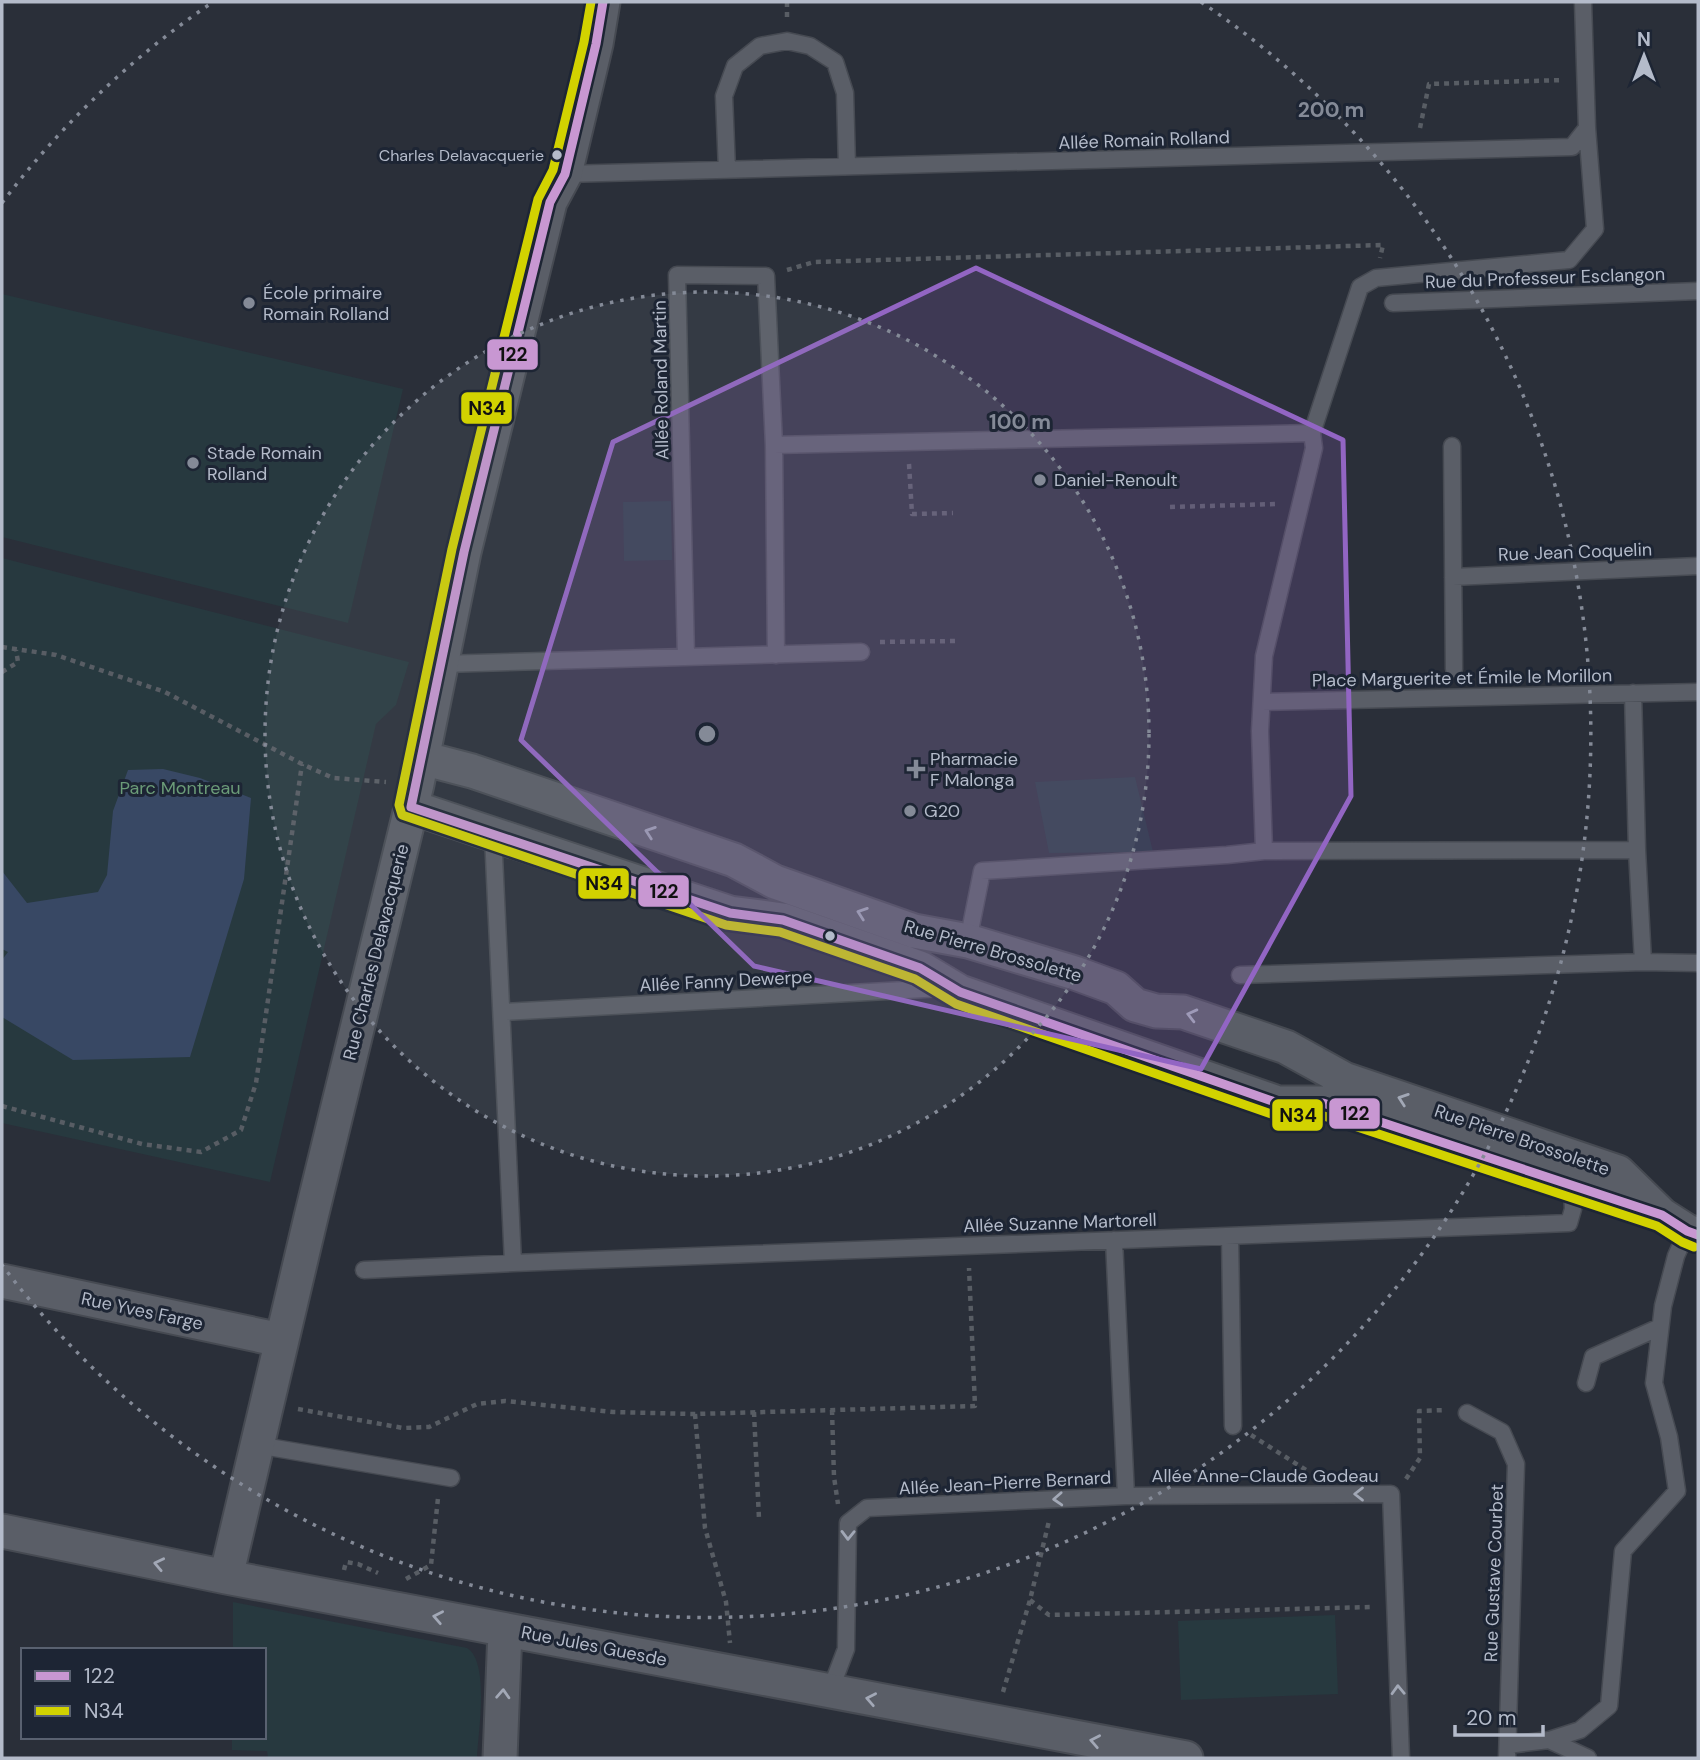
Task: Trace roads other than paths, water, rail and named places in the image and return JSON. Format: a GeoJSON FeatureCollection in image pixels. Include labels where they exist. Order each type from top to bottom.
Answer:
{"type":"FeatureCollection","features":[{"type":"Feature","properties":{"kind":"street","name":"Rue Charles Delavacquerie"},"geometry":{"type":"LineString","coordinates":[[226,1577],[417,783],[464,552],[550,202],[565,174],[596,44],[603,2]]}},
{"type":"Feature","properties":{"kind":"street","name":"Rue Pierre Brossolette"},"geometry":{"type":"LineString","coordinates":[[417,783],[472,771],[734,860],[775,883],[914,931],[968,941],[1075,973],[1097,969],[1113,973],[1126,981],[1135,1005],[1156,1011],[1183,1012],[1207,1019],[1286,1047],[1345,1079],[1618,1172],[1682,1227]]}},
{"type":"Feature","properties":{"kind":"street","name":"Rue Pierre Brossolette"},"geometry":{"type":"LineString","coordinates":[[417,783],[493,835],[730,913],[783,920],[920,968],[952,988],[1278,1103],[1323,1103],[1572,1185],[1682,1227]]}},
{"type":"Feature","properties":{"kind":"street"},"geometry":{"type":"LineString","coordinates":[[1106,1042],[1124,1032],[1135,1005]]}},
{"type":"Feature","properties":{"kind":"street","name":"Rue Yves Farge"},"geometry":{"type":"LineString","coordinates":[[2,1281],[281,1340]]}},
{"type":"Feature","properties":{"kind":"street","name":"Rue Jules Guesde"},"geometry":{"type":"LineString","coordinates":[[2,1531],[226,1577],[1186,1758]]}},
{"type":"Feature","properties":{"kind":"street"},"geometry":{"type":"LineString","coordinates":[[500,1758],[505,1630]]}},
{"type":"Feature","properties":{"kind":"lane"},"geometry":{"type":"LineString","coordinates":[[1264,850],[1260,731],[1264,656],[1314,448],[1312,433],[1360,287],[1376,278],[1569,260],[1595,229],[1587,128],[1583,2]]}},
{"type":"Feature","properties":{"kind":"lane"},"geometry":{"type":"LineString","coordinates":[[727,170],[724,96],[735,66],[760,46],[787,41],[810,46],[835,62],[845,93],[847,166]]}},
{"type":"Feature","properties":{"kind":"lane","name":"Allée Romain Rolland"},"geometry":{"type":"LineString","coordinates":[[565,174],[1572,147],[1587,128]]}},
{"type":"Feature","properties":{"kind":"lane","name":"Allée Roland Martin"},"geometry":{"type":"LineString","coordinates":[[687,657],[677,275],[765,276],[774,445]]}},
{"type":"Feature","properties":{"kind":"lane","name":"Rue du Professeur Esclangon"},"geometry":{"type":"LineString","coordinates":[[1393,303],[1698,290]]}},
{"type":"Feature","properties":{"kind":"lane"},"geometry":{"type":"LineString","coordinates":[[776,655],[774,445],[1312,433]]}},
{"type":"Feature","properties":{"kind":"lane"},"geometry":{"type":"LineString","coordinates":[[1452,446],[1454,669]]}},
{"type":"Feature","properties":{"kind":"lane","name":"Rue Jean Coquelin"},"geometry":{"type":"LineString","coordinates":[[1453,576],[1698,566]]}},
{"type":"Feature","properties":{"kind":"lane"},"geometry":{"type":"LineString","coordinates":[[442,664],[861,652]]}},
{"type":"Feature","properties":{"kind":"lane"},"geometry":{"type":"LineString","coordinates":[[1633,693],[1698,692]]}},
{"type":"Feature","properties":{"kind":"lane","name":"Place Marguerite et Émile le Morillon"},"geometry":{"type":"LineString","coordinates":[[1262,702],[1633,693],[1643,961]]}},
{"type":"Feature","properties":{"kind":"lane"},"geometry":{"type":"LineString","coordinates":[[364,1270],[513,1262],[493,835]]}},
{"type":"Feature","properties":{"kind":"lane"},"geometry":{"type":"LineString","coordinates":[[968,941],[982,871],[1227,855],[1264,850],[1637,850]]}},
{"type":"Feature","properties":{"kind":"lane"},"geometry":{"type":"LineString","coordinates":[[1240,975],[1643,961],[1698,962]]}},
{"type":"Feature","properties":{"kind":"lane","name":"Allée Fanny Dewerpe"},"geometry":{"type":"LineString","coordinates":[[502,1012],[952,988]]}},
{"type":"Feature","properties":{"kind":"lane","name":"Allée Suzanne Martorell"},"geometry":{"type":"LineString","coordinates":[[513,1262],[1569,1223],[1573,1209],[1572,1185]]}},
{"type":"Feature","properties":{"kind":"lane"},"geometry":{"type":"LineString","coordinates":[[1508,1751],[1580,1730],[1609,1706],[1623,1551],[1676,1491],[1669,1437],[1654,1383],[1663,1306],[1682,1227]]}},
{"type":"Feature","properties":{"kind":"lane"},"geometry":{"type":"LineString","coordinates":[[1230,1236],[1233,1426]]}},
{"type":"Feature","properties":{"kind":"lane","name":"Allée Jean-Pierre Bernard"},"geometry":{"type":"LineString","coordinates":[[830,1691],[846,1650],[848,1523],[867,1508],[1126,1496],[1114,1240]]}},
{"type":"Feature","properties":{"kind":"lane"},"geometry":{"type":"LineString","coordinates":[[1586,1383],[1593,1357],[1660,1327]]}},
{"type":"Feature","properties":{"kind":"lane","name":"Rue Gustave Courbet"},"geometry":{"type":"LineString","coordinates":[[1467,1413],[1502,1432],[1516,1464],[1508,1751]]}},
{"type":"Feature","properties":{"kind":"lane"},"geometry":{"type":"LineString","coordinates":[[257,1445],[446,1477]]}},
{"type":"Feature","properties":{"kind":"lane","name":"Allée Anne-Claude Godeau"},"geometry":{"type":"LineString","coordinates":[[1126,1496],[1391,1494],[1401,1758]]}},
{"type":"Feature","properties":{"kind":"lane"},"geometry":{"type":"LineString","coordinates":[[1549,1740],[1588,1758]]}},
{"type":"Feature","properties":{"kind":"water"},"geometry":{"type":"Polygon","coordinates":[[[163,769],[200,778],[251,798],[244,879],[190,1057],[73,1060],[2,1017],[2,960],[8,952],[2,949],[2,871],[27,903],[98,892],[107,875],[113,811],[128,770],[163,769]]]}},
{"type":"Feature","properties":{"kind":"place","name":"Charles Delavacquerie"},"geometry":{"type":"Point","coordinates":[557,155]}},
{"type":"Feature","properties":{"kind":"place","name":"École primaire Romain Rolland"},"geometry":{"type":"Point","coordinates":[249,303]}},
{"type":"Feature","properties":{"kind":"place","name":"Stade Romain Rolland"},"geometry":{"type":"Point","coordinates":[193,463]}},
{"type":"Feature","properties":{"kind":"place","name":"Daniel-Renoult"},"geometry":{"type":"Point","coordinates":[1040,480]}},
{"type":"Feature","properties":{"kind":"place","name":"Pharmacie F Malonga"},"geometry":{"type":"Point","coordinates":[916,769]}},
{"type":"Feature","properties":{"kind":"place","name":"G20"},"geometry":{"type":"Point","coordinates":[910,811]}},
{"type":"Feature","properties":{"kind":"park label","name":"Parc Montreau"},"geometry":{"type":"Point","coordinates":[180,788]}}]}
